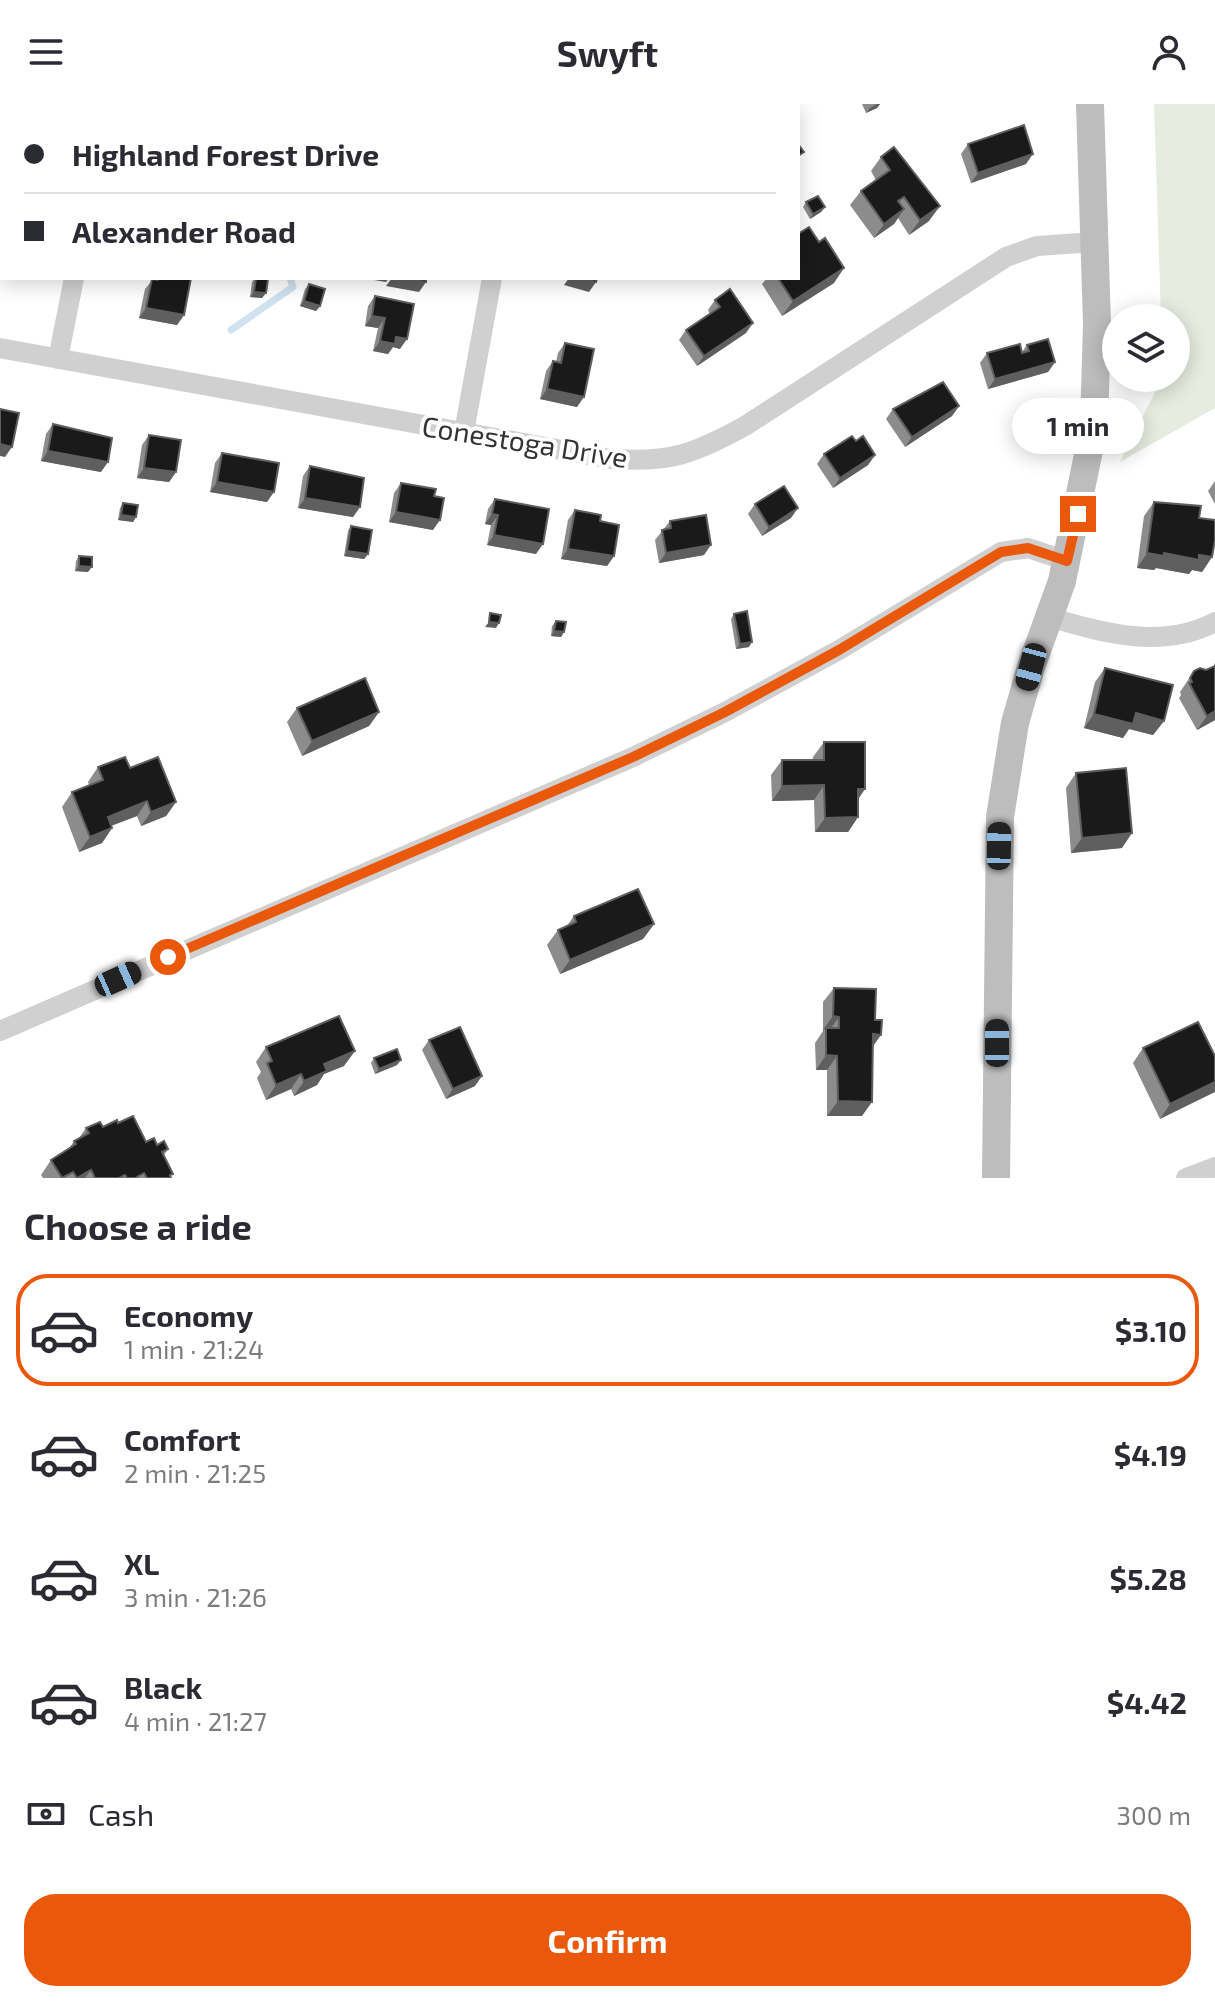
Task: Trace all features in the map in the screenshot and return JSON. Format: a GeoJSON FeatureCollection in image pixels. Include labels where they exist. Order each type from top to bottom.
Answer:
{"type":"FeatureCollection","features":[{"type":"Feature","properties":{"kind":"street"},"geometry":{"type":"LineString","coordinates":[[996,1178],[1000,817],[1015,723],[1067,561],[1094,426],[1097,324],[1090,104]]}},
{"type":"Feature","properties":{"kind":"street","name":"Conestoga Drive"},"geometry":{"type":"LineString","coordinates":[[0,348],[611,459],[665,459],[687,454],[745,426],[1006,257],[1037,246],[1094,242]]}},
{"type":"Feature","properties":{"kind":"street"},"geometry":{"type":"LineString","coordinates":[[58,359],[74,280]]}},
{"type":"Feature","properties":{"kind":"street"},"geometry":{"type":"LineString","coordinates":[[464,432],[492,280]]}},
{"type":"Feature","properties":{"kind":"street"},"geometry":{"type":"LineString","coordinates":[[0,1031],[633,757],[725,712],[839,650],[1001,552],[1028,548],[1067,561]]}},
{"type":"Feature","properties":{"kind":"street"},"geometry":{"type":"LineString","coordinates":[[1049,617],[1123,635],[1161,638],[1199,630],[1215,622]]}},
{"type":"Feature","properties":{"kind":"street"},"geometry":{"type":"LineString","coordinates":[[1186,1178],[1215,1167]]}},
{"type":"Feature","properties":{"kind":"shaded area"},"geometry":{"type":"Polygon","coordinates":[[[1154,104],[1215,104],[1215,408],[1120,462],[1155,392],[1190,392],[1190,304],[1161,304],[1154,104]]]}},
{"type":"Feature","properties":{"kind":"building"},"geometry":{"type":"Polygon","coordinates":[[[1024,125],[1033,154],[978,173],[968,144],[1024,125]]]}},
{"type":"Feature","properties":{"kind":"building"},"geometry":{"type":"Polygon","coordinates":[[[894,147],[940,206],[920,220],[904,197],[898,201],[904,209],[884,224],[861,191],[890,170],[881,157],[894,147]]]}},
{"type":"Feature","properties":{"kind":"building"},"geometry":{"type":"Polygon","coordinates":[[[818,196],[825,207],[813,214],[806,202],[818,196]]]}},
{"type":"Feature","properties":{"kind":"building"},"geometry":{"type":"Polygon","coordinates":[[[809,227],[819,242],[825,238],[844,268],[793,301],[779,280],[800,280],[800,233],[809,227]]]}},
{"type":"Feature","properties":{"kind":"building"},"geometry":{"type":"Polygon","coordinates":[[[152,280],[191,280],[184,315],[146,308],[152,280]]]}},
{"type":"Feature","properties":{"kind":"building"},"geometry":{"type":"Polygon","coordinates":[[[256,280],[268,280],[266,293],[254,292],[256,280]]]}},
{"type":"Feature","properties":{"kind":"building"},"geometry":{"type":"Polygon","coordinates":[[[309,284],[325,289],[320,306],[304,301],[309,284]]]}},
{"type":"Feature","properties":{"kind":"building"},"geometry":{"type":"Polygon","coordinates":[[[730,289],[753,323],[704,356],[686,330],[720,307],[715,300],[730,289]]]}},
{"type":"Feature","properties":{"kind":"building"},"geometry":{"type":"Polygon","coordinates":[[[375,296],[414,304],[407,339],[396,337],[395,344],[380,341],[385,318],[372,316],[375,296]]]}},
{"type":"Feature","properties":{"kind":"building"},"geometry":{"type":"Polygon","coordinates":[[[1048,339],[1055,362],[995,379],[987,353],[1020,344],[1022,353],[1029,351],[1027,345],[1048,339]]]}},
{"type":"Feature","properties":{"kind":"building"},"geometry":{"type":"Polygon","coordinates":[[[565,343],[594,349],[584,397],[547,389],[553,361],[561,363],[565,343]]]}},
{"type":"Feature","properties":{"kind":"building"},"geometry":{"type":"Polygon","coordinates":[[[943,382],[959,406],[912,437],[893,409],[943,382]]]}},
{"type":"Feature","properties":{"kind":"building"},"geometry":{"type":"Polygon","coordinates":[[[0,409],[19,413],[12,447],[0,444],[0,409]]]}},
{"type":"Feature","properties":{"kind":"building"},"geometry":{"type":"Polygon","coordinates":[[[53,424],[112,438],[108,462],[48,451],[53,424]]]}},
{"type":"Feature","properties":{"kind":"building"},"geometry":{"type":"Polygon","coordinates":[[[149,435],[181,440],[176,472],[144,468],[149,435]]]}},
{"type":"Feature","properties":{"kind":"building"},"geometry":{"type":"Polygon","coordinates":[[[852,436],[856,441],[863,436],[875,455],[840,478],[824,454],[852,436]]]}},
{"type":"Feature","properties":{"kind":"building"},"geometry":{"type":"Polygon","coordinates":[[[222,453],[279,463],[274,492],[217,482],[222,453]]]}},
{"type":"Feature","properties":{"kind":"building"},"geometry":{"type":"Polygon","coordinates":[[[310,466],[364,478],[360,507],[305,498],[310,466]]]}},
{"type":"Feature","properties":{"kind":"building"},"geometry":{"type":"Polygon","coordinates":[[[401,483],[436,489],[434,496],[444,498],[440,520],[396,512],[401,483]]]}},
{"type":"Feature","properties":{"kind":"building"},"geometry":{"type":"Polygon","coordinates":[[[784,486],[798,508],[769,527],[755,504],[784,486]]]}},
{"type":"Feature","properties":{"kind":"building"},"geometry":{"type":"Polygon","coordinates":[[[495,499],[549,509],[543,544],[494,535],[498,515],[492,514],[495,499]]]}},
{"type":"Feature","properties":{"kind":"building"},"geometry":{"type":"Polygon","coordinates":[[[1154,502],[1201,506],[1199,518],[1215,520],[1212,557],[1199,555],[1199,560],[1147,553],[1154,502]]]}},
{"type":"Feature","properties":{"kind":"building"},"geometry":{"type":"Polygon","coordinates":[[[123,503],[138,505],[136,517],[121,515],[123,503]]]}},
{"type":"Feature","properties":{"kind":"building"},"geometry":{"type":"Polygon","coordinates":[[[575,510],[601,515],[600,521],[619,525],[614,556],[568,549],[575,510]]]}},
{"type":"Feature","properties":{"kind":"building"},"geometry":{"type":"Polygon","coordinates":[[[706,515],[711,545],[666,553],[662,530],[671,528],[670,521],[706,515]]]}},
{"type":"Feature","properties":{"kind":"building"},"geometry":{"type":"Polygon","coordinates":[[[351,526],[372,530],[368,554],[347,551],[351,526]]]}},
{"type":"Feature","properties":{"kind":"building"},"geometry":{"type":"Polygon","coordinates":[[[79,556],[92,557],[92,567],[79,566],[79,556]]]}},
{"type":"Feature","properties":{"kind":"building"},"geometry":{"type":"Polygon","coordinates":[[[747,611],[752,642],[740,644],[734,614],[747,611]]]}},
{"type":"Feature","properties":{"kind":"building"},"geometry":{"type":"Polygon","coordinates":[[[490,613],[501,615],[499,623],[489,622],[490,613]]]}},
{"type":"Feature","properties":{"kind":"building"},"geometry":{"type":"Polygon","coordinates":[[[556,621],[566,622],[564,632],[554,631],[556,621]]]}},
{"type":"Feature","properties":{"kind":"building"},"geometry":{"type":"Polygon","coordinates":[[[1215,666],[1215,711],[1207,716],[1189,683],[1194,671],[1215,666]]]}},
{"type":"Feature","properties":{"kind":"building"},"geometry":{"type":"Polygon","coordinates":[[[1105,668],[1173,685],[1164,721],[1136,713],[1133,724],[1094,714],[1105,668]]]}},
{"type":"Feature","properties":{"kind":"building"},"geometry":{"type":"Polygon","coordinates":[[[365,678],[379,712],[312,741],[297,708],[365,678]]]}},
{"type":"Feature","properties":{"kind":"building"},"geometry":{"type":"Polygon","coordinates":[[[824,742],[865,742],[865,789],[858,789],[858,817],[825,818],[824,785],[782,786],[782,760],[824,760],[824,742]]]}},
{"type":"Feature","properties":{"kind":"building"},"geometry":{"type":"Polygon","coordinates":[[[125,757],[130,768],[158,757],[176,802],[151,812],[147,801],[108,817],[112,828],[90,837],[72,792],[103,780],[98,767],[125,757]]]}},
{"type":"Feature","properties":{"kind":"building"},"geometry":{"type":"Polygon","coordinates":[[[1126,768],[1132,833],[1082,838],[1076,773],[1126,768]]]}},
{"type":"Feature","properties":{"kind":"building"},"geometry":{"type":"Polygon","coordinates":[[[638,889],[654,924],[570,960],[558,930],[576,922],[574,916],[638,889]]]}},
{"type":"Feature","properties":{"kind":"building"},"geometry":{"type":"Polygon","coordinates":[[[834,988],[876,989],[875,1020],[882,1020],[881,1035],[873,1034],[872,1102],[838,1101],[837,1056],[826,1055],[826,1028],[839,1028],[839,1017],[833,1016],[834,988]]]}},
{"type":"Feature","properties":{"kind":"building"},"geometry":{"type":"Polygon","coordinates":[[[339,1016],[355,1051],[324,1064],[327,1071],[304,1081],[301,1074],[276,1085],[267,1063],[272,1061],[266,1047],[339,1016]]]}},
{"type":"Feature","properties":{"kind":"building"},"geometry":{"type":"Polygon","coordinates":[[[1198,1022],[1215,1056],[1215,1082],[1170,1104],[1143,1048],[1198,1022]]]}},
{"type":"Feature","properties":{"kind":"building"},"geometry":{"type":"Polygon","coordinates":[[[460,1027],[482,1076],[453,1089],[429,1040],[460,1027]]]}},
{"type":"Feature","properties":{"kind":"building"},"geometry":{"type":"Polygon","coordinates":[[[397,1049],[401,1060],[379,1069],[374,1058],[397,1049]]]}},
{"type":"Feature","properties":{"kind":"building"},"geometry":{"type":"Polygon","coordinates":[[[133,1116],[146,1142],[154,1138],[157,1145],[164,1141],[168,1149],[162,1152],[173,1174],[171,1178],[147,1178],[144,1173],[135,1178],[125,1175],[95,1178],[91,1170],[77,1178],[73,1172],[62,1178],[51,1160],[89,1133],[86,1128],[100,1122],[103,1127],[133,1116]]]}},
{"type":"Feature","properties":{"kind":"waterway"},"geometry":{"type":"LineString","coordinates":[[231,330],[293,287],[291,280]]}},
{"type":"Feature","properties":{"kind":"route"},"geometry":{"type":"LineString","coordinates":[[168,957],[633,757],[725,712],[839,650],[1001,552],[1028,548],[1067,561],[1078,514]]}}]}
